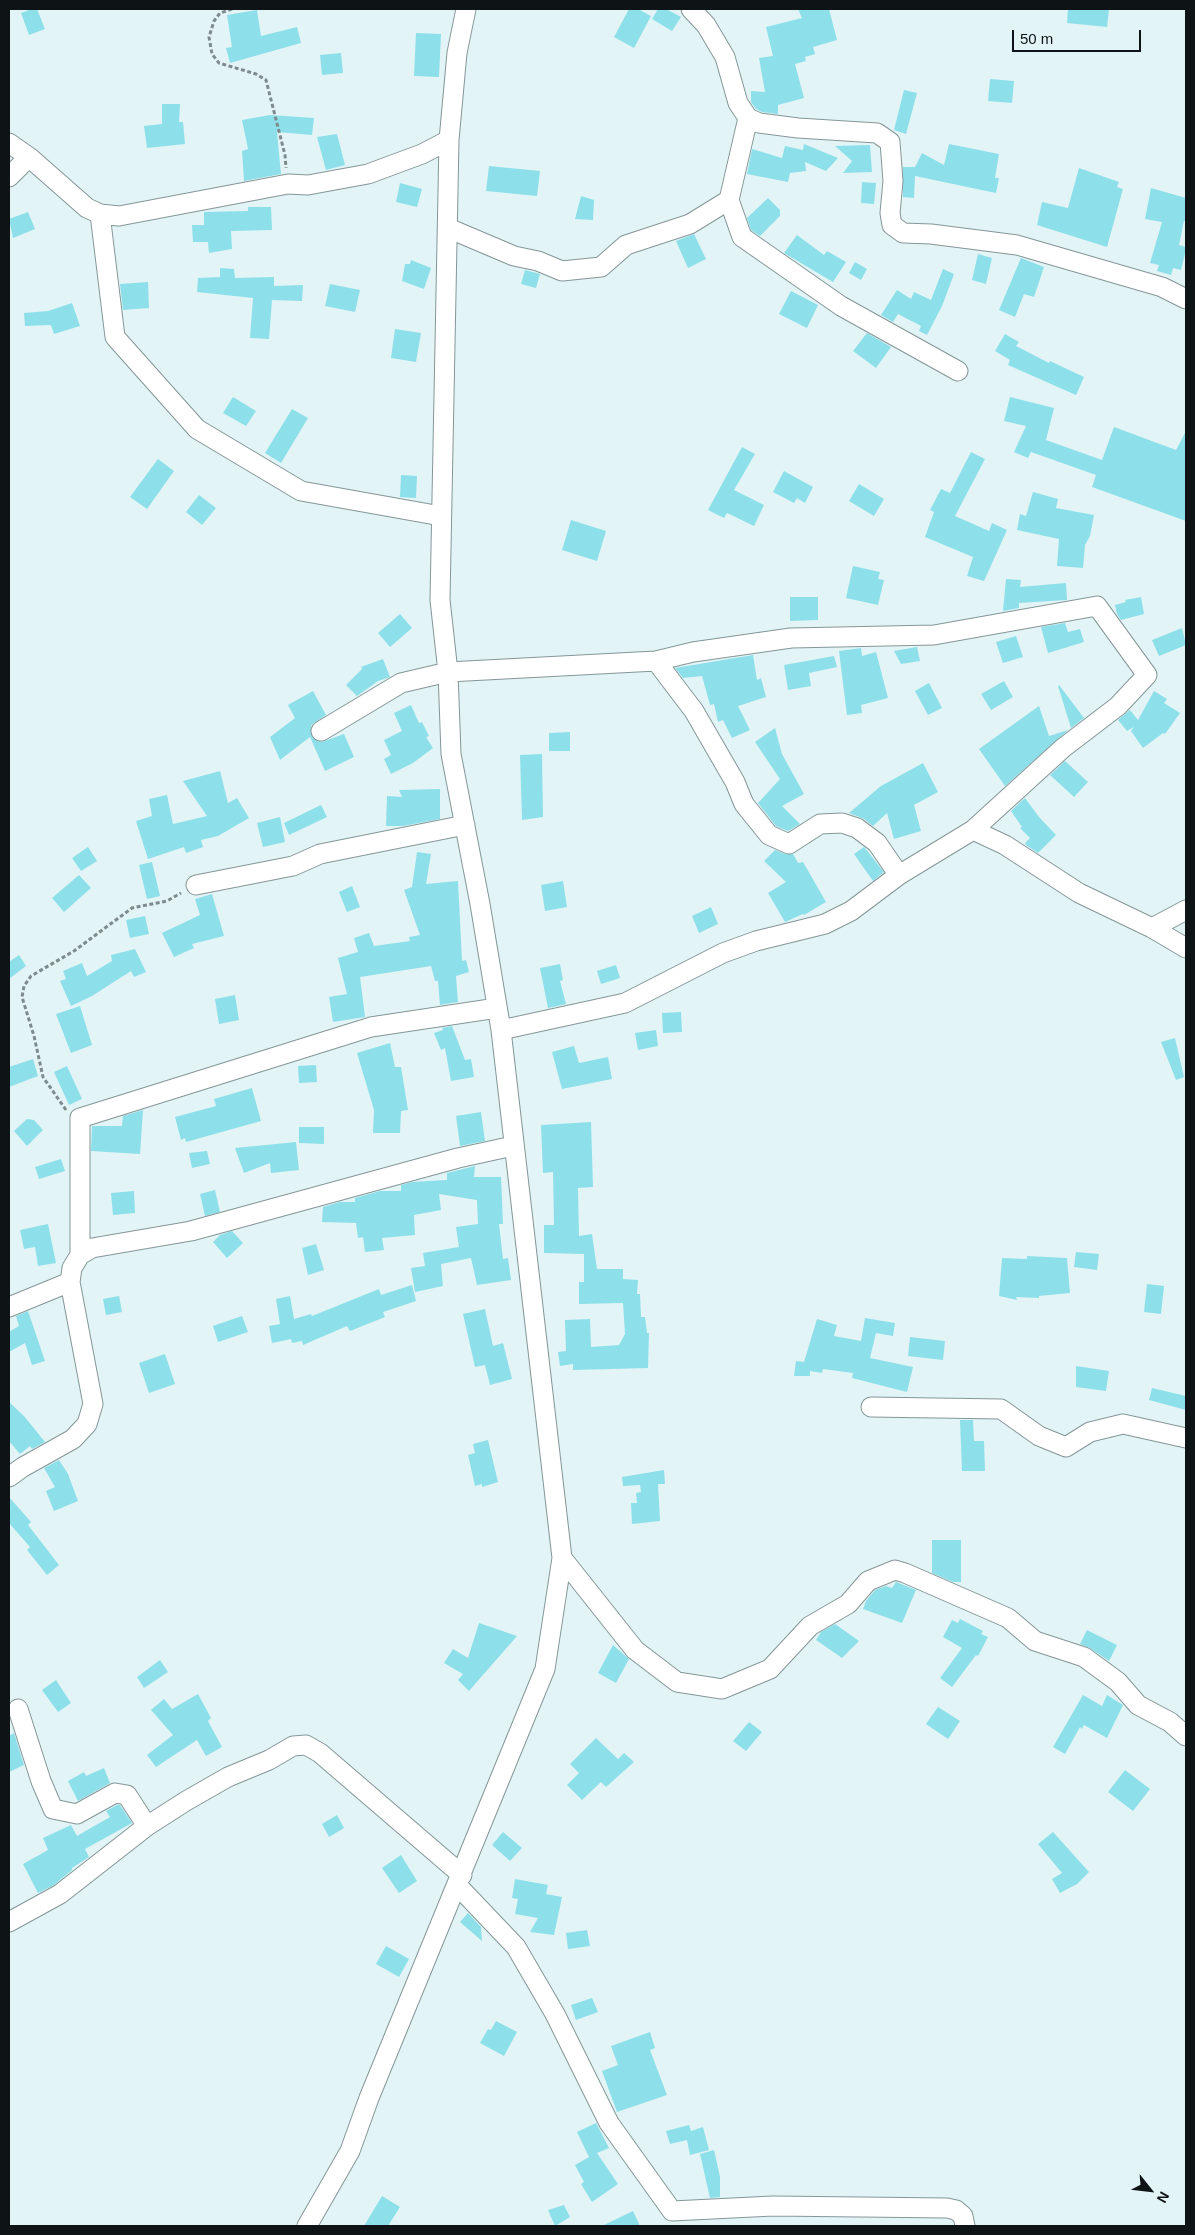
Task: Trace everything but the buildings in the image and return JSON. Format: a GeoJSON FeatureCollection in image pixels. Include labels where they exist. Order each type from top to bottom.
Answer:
{"type":"FeatureCollection","features":[{"type":"Feature","properties":{"kind":"street"},"geometry":{"type":"LineString","coordinates":[[306,2226],[350,2151],[369,2098],[545,1669],[562,1558],[501,1030],[465,825],[450,754],[448,672],[440,600],[450,140],[457,53],[466,9]]}},
{"type":"Feature","properties":{"kind":"street"},"geometry":{"type":"LineString","coordinates":[[691,9],[706,25],[725,57],[738,103],[748,118],[758,123],[798,128],[877,133],[890,142],[893,181],[890,213],[892,225],[903,233],[931,234],[1017,246],[1162,287],[1186,299]]}},
{"type":"Feature","properties":{"kind":"street"},"geometry":{"type":"LineString","coordinates":[[748,118],[728,200],[742,237],[841,306],[958,371]]}},
{"type":"Feature","properties":{"kind":"street"},"geometry":{"type":"LineString","coordinates":[[9,143],[29,157],[87,208],[100,214],[119,216],[288,184],[308,185],[368,174],[422,154],[450,140]]}},
{"type":"Feature","properties":{"kind":"street"},"geometry":{"type":"LineString","coordinates":[[9,177],[29,157]]}},
{"type":"Feature","properties":{"kind":"street"},"geometry":{"type":"LineString","coordinates":[[448,228],[514,256],[538,261],[562,271],[601,267],[626,246],[690,224],[728,200]]}},
{"type":"Feature","properties":{"kind":"street"},"geometry":{"type":"LineString","coordinates":[[100,214],[115,337],[197,429],[301,490],[442,516]]}},
{"type":"Feature","properties":{"kind":"street"},"geometry":{"type":"LineString","coordinates":[[321,731],[402,683],[448,672],[656,661],[693,652],[791,638],[934,635],[1097,606],[1147,675],[1118,706],[1063,748],[974,830],[899,875],[851,911],[825,924],[756,941],[723,952],[625,1004],[501,1030]]}},
{"type":"Feature","properties":{"kind":"street"},"geometry":{"type":"LineString","coordinates":[[656,661],[694,711],[735,782],[744,804],[769,835],[789,844],[820,824],[842,823],[857,828],[877,843],[899,875]]}},
{"type":"Feature","properties":{"kind":"street"},"geometry":{"type":"LineString","coordinates":[[196,886],[293,866],[320,854],[465,825]]}},
{"type":"Feature","properties":{"kind":"street"},"geometry":{"type":"LineString","coordinates":[[974,830],[1005,845],[1079,893],[1152,928],[1186,948]]}},
{"type":"Feature","properties":{"kind":"street"},"geometry":{"type":"LineString","coordinates":[[1152,928],[1186,910]]}},
{"type":"Feature","properties":{"kind":"street"},"geometry":{"type":"LineString","coordinates":[[9,1477],[73,1438],[87,1424],[93,1404],[70,1282],[72,1268],[80,1254],[80,1118],[370,1027],[497,1008]]}},
{"type":"Feature","properties":{"kind":"street"},"geometry":{"type":"LineString","coordinates":[[80,1254],[92,1248],[191,1231],[458,1158],[513,1146]]}},
{"type":"Feature","properties":{"kind":"street"},"geometry":{"type":"LineString","coordinates":[[9,1307],[70,1282]]}},
{"type":"Feature","properties":{"kind":"street"},"geometry":{"type":"LineString","coordinates":[[871,1407],[1002,1409],[1039,1436],[1066,1447],[1090,1432],[1123,1424],[1186,1438]]}},
{"type":"Feature","properties":{"kind":"street"},"geometry":{"type":"LineString","coordinates":[[562,1558],[635,1650],[677,1682],[722,1689],[770,1669],[810,1626],[848,1604],[868,1582],[895,1570],[1008,1618],[1035,1641],[1084,1657],[1118,1682],[1138,1705],[1170,1722],[1186,1736]]}},
{"type":"Feature","properties":{"kind":"street"},"geometry":{"type":"LineString","coordinates":[[18,1709],[41,1781],[53,1809],[77,1814],[115,1793],[126,1795],[147,1826]]}},
{"type":"Feature","properties":{"kind":"street"},"geometry":{"type":"LineString","coordinates":[[9,1922],[60,1894],[147,1826],[228,1777],[269,1760],[293,1746],[306,1745],[320,1753],[459,1880],[516,1947],[555,2014],[609,2123],[672,2211],[773,2206],[947,2208],[956,2210],[963,2216],[965,2226]]}},
{"type":"Feature","properties":{"kind":"path"},"geometry":{"type":"LineString","coordinates":[[232,9],[220,13],[214,21],[208,37],[212,54],[219,63],[256,74],[266,80],[285,155],[288,184]]}},
{"type":"Feature","properties":{"kind":"path"},"geometry":{"type":"LineString","coordinates":[[80,1118],[66,1110],[43,1077],[34,1036],[22,997],[24,986],[31,976],[74,951],[132,908],[167,901],[196,886]]}}]}
